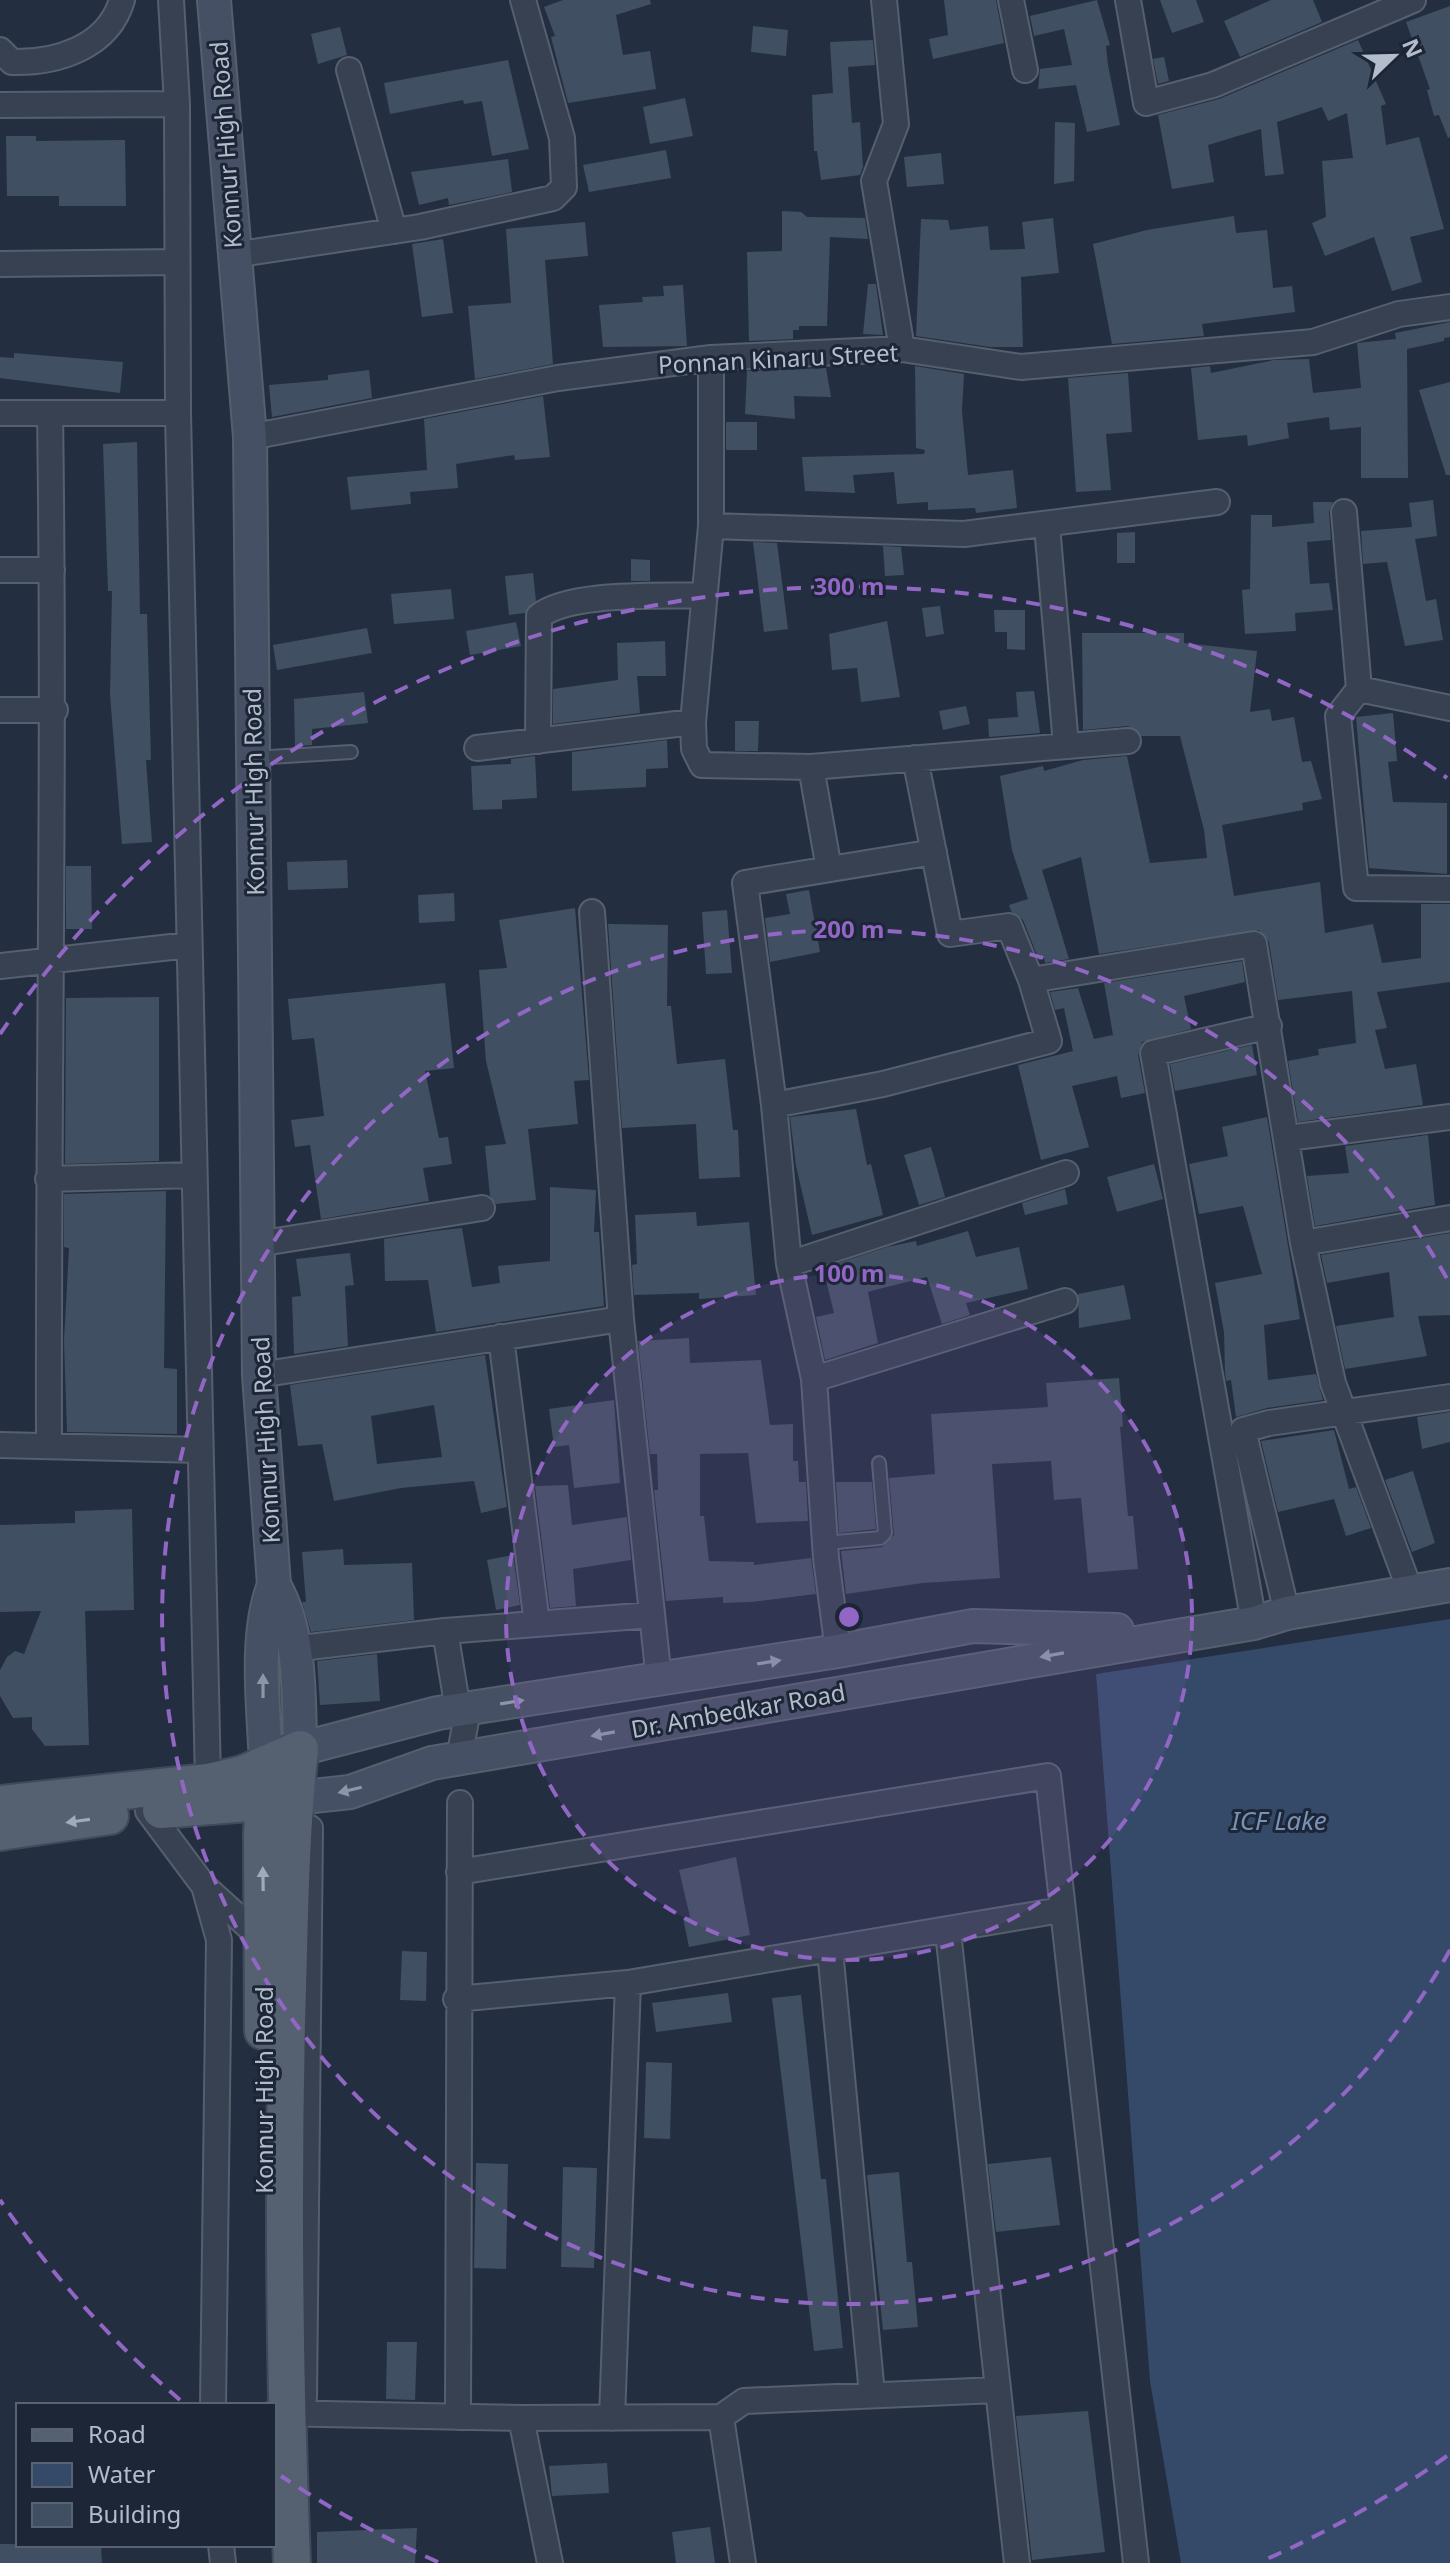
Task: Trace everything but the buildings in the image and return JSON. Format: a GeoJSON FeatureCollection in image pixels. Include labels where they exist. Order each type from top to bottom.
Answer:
{"type":"FeatureCollection","features":[{"type":"Feature","properties":{"kind":"main road","name":"Konnur High Road"},"geometry":{"type":"LineString","coordinates":[[214,0],[250,437],[259,1375],[274,1585],[284,1603],[299,1691],[300,1749]]}},
{"type":"Feature","properties":{"kind":"main road","name":"Konnur High Road"},"geometry":{"type":"LineString","coordinates":[[274,1585],[266,1604],[263,1674],[266,1764],[289,1810],[263,1940],[282,2412]]}},
{"type":"Feature","properties":{"kind":"main road","name":"Dr. Ambedkar Road"},"geometry":{"type":"LineString","coordinates":[[289,1810],[432,1763],[1184,1632],[1254,1623],[1287,1613],[1450,1585]]}},
{"type":"Feature","properties":{"kind":"main road","name":"Dr. Ambedkar Road"},"geometry":{"type":"LineString","coordinates":[[300,1749],[343,1735],[463,1710],[838,1651],[973,1626],[1184,1632]]}},
{"type":"Feature","properties":{"kind":"main road"},"geometry":{"type":"LineString","coordinates":[[0,1804],[208,1782],[266,1764],[300,1749]]}},
{"type":"Feature","properties":{"kind":"main road"},"geometry":{"type":"LineString","coordinates":[[292,2563],[282,2412],[289,1810],[300,1749]]}},
{"type":"Feature","properties":{"kind":"main road"},"geometry":{"type":"LineString","coordinates":[[0,1832],[148,1811],[289,1810]]}},
{"type":"Feature","properties":{"kind":"street"},"geometry":{"type":"LineString","coordinates":[[0,50],[12,62],[43,62],[76,53],[111,21],[122,0]]}},
{"type":"Feature","properties":{"kind":"street"},"geometry":{"type":"LineString","coordinates":[[171,0],[177,104],[178,413],[208,1782]]}},
{"type":"Feature","properties":{"kind":"street"},"geometry":{"type":"LineString","coordinates":[[233,255],[394,231],[553,198],[564,187],[562,138],[523,0]]}},
{"type":"Feature","properties":{"kind":"street"},"geometry":{"type":"LineString","coordinates":[[884,0],[896,124],[874,181],[902,349]]}},
{"type":"Feature","properties":{"kind":"street"},"geometry":{"type":"LineString","coordinates":[[1011,0],[1025,70]]}},
{"type":"Feature","properties":{"kind":"street"},"geometry":{"type":"LineString","coordinates":[[1133,2],[1146,103],[1213,85],[1413,0]]}},
{"type":"Feature","properties":{"kind":"street"},"geometry":{"type":"LineString","coordinates":[[349,70],[394,231]]}},
{"type":"Feature","properties":{"kind":"street"},"geometry":{"type":"LineString","coordinates":[[0,105],[177,104]]}},
{"type":"Feature","properties":{"kind":"street"},"geometry":{"type":"LineString","coordinates":[[0,264],[177,262]]}},
{"type":"Feature","properties":{"kind":"street","name":"Ponnan Kinaru Street"},"geometry":{"type":"LineString","coordinates":[[250,437],[558,378],[711,358],[902,349],[1021,367],[1313,342],[1399,314],[1450,307]]}},
{"type":"Feature","properties":{"kind":"street"},"geometry":{"type":"LineString","coordinates":[[711,358],[711,526],[693,722],[694,749],[702,765],[811,767],[1128,741]]}},
{"type":"Feature","properties":{"kind":"street"},"geometry":{"type":"LineString","coordinates":[[0,413],[178,413]]}},
{"type":"Feature","properties":{"kind":"street"},"geometry":{"type":"LineString","coordinates":[[49,1446],[48,960],[55,710],[50,413]]}},
{"type":"Feature","properties":{"kind":"street"},"geometry":{"type":"LineString","coordinates":[[711,526],[964,534],[1047,526],[1217,502]]}},
{"type":"Feature","properties":{"kind":"street"},"geometry":{"type":"LineString","coordinates":[[1344,512],[1359,689],[1338,716],[1356,888],[1450,889]]}},
{"type":"Feature","properties":{"kind":"street"},"geometry":{"type":"LineString","coordinates":[[1047,526],[1066,745]]}},
{"type":"Feature","properties":{"kind":"street"},"geometry":{"type":"LineString","coordinates":[[0,570],[52,570]]}},
{"type":"Feature","properties":{"kind":"street"},"geometry":{"type":"LineString","coordinates":[[538,741],[539,616],[549,608],[584,601],[705,595]]}},
{"type":"Feature","properties":{"kind":"street"},"geometry":{"type":"LineString","coordinates":[[1359,689],[1450,708]]}},
{"type":"Feature","properties":{"kind":"street"},"geometry":{"type":"LineString","coordinates":[[0,710],[55,710]]}},
{"type":"Feature","properties":{"kind":"street"},"geometry":{"type":"LineString","coordinates":[[477,748],[693,722]]}},
{"type":"Feature","properties":{"kind":"street"},"geometry":{"type":"LineString","coordinates":[[774,1105],[883,1084],[1049,1041],[1031,980],[1009,926],[950,934],[915,758]]}},
{"type":"Feature","properties":{"kind":"street"},"geometry":{"type":"LineString","coordinates":[[811,767],[829,869]]}},
{"type":"Feature","properties":{"kind":"street"},"geometry":{"type":"LineString","coordinates":[[838,1651],[825,1543],[814,1379],[789,1264],[774,1105],[745,883],[934,852]]}},
{"type":"Feature","properties":{"kind":"street"},"geometry":{"type":"LineString","coordinates":[[592,912],[621,1319],[659,1680]]}},
{"type":"Feature","properties":{"kind":"street"},"geometry":{"type":"LineString","coordinates":[[1031,980],[1254,944],[1303,1243],[1333,1383],[1411,1593]]}},
{"type":"Feature","properties":{"kind":"street"},"geometry":{"type":"LineString","coordinates":[[0,966],[189,945]]}},
{"type":"Feature","properties":{"kind":"street"},"geometry":{"type":"LineString","coordinates":[[1254,1623],[1153,1053],[1269,1026]]}},
{"type":"Feature","properties":{"kind":"street"},"geometry":{"type":"LineString","coordinates":[[1288,1138],[1450,1117]]}},
{"type":"Feature","properties":{"kind":"street"},"geometry":{"type":"LineString","coordinates":[[789,1264],[1066,1173]]}},
{"type":"Feature","properties":{"kind":"street"},"geometry":{"type":"LineString","coordinates":[[48,1179],[194,1175]]}},
{"type":"Feature","properties":{"kind":"street"},"geometry":{"type":"LineString","coordinates":[[257,1244],[482,1208]]}},
{"type":"Feature","properties":{"kind":"street"},"geometry":{"type":"LineString","coordinates":[[1303,1243],[1450,1218]]}},
{"type":"Feature","properties":{"kind":"street"},"geometry":{"type":"LineString","coordinates":[[814,1379],[1065,1301]]}},
{"type":"Feature","properties":{"kind":"street"},"geometry":{"type":"LineString","coordinates":[[259,1375],[621,1319]]}},
{"type":"Feature","properties":{"kind":"street"},"geometry":{"type":"LineString","coordinates":[[501,1337],[537,1624]]}},
{"type":"Feature","properties":{"kind":"street"},"geometry":{"type":"LineString","coordinates":[[1287,1613],[1243,1430],[1345,1411],[1450,1397]]}},
{"type":"Feature","properties":{"kind":"street"},"geometry":{"type":"LineString","coordinates":[[0,1445],[200,1450]]}},
{"type":"Feature","properties":{"kind":"street"},"geometry":{"type":"LineString","coordinates":[[292,1649],[445,1631],[652,1615]]}},
{"type":"Feature","properties":{"kind":"street"},"geometry":{"type":"LineString","coordinates":[[445,1631],[463,1710],[459,1759]]}},
{"type":"Feature","properties":{"kind":"street"},"geometry":{"type":"LineString","coordinates":[[459,1872],[1048,1776],[1136,2563]]}},
{"type":"Feature","properties":{"kind":"street"},"geometry":{"type":"LineString","coordinates":[[458,2417],[456,1999],[460,1803]]}},
{"type":"Feature","properties":{"kind":"street"},"geometry":{"type":"LineString","coordinates":[[148,1811],[204,1886],[263,1940]]}},
{"type":"Feature","properties":{"kind":"street"},"geometry":{"type":"LineString","coordinates":[[204,1886],[219,1940],[213,2403]]}},
{"type":"Feature","properties":{"kind":"street"},"geometry":{"type":"LineString","coordinates":[[456,1999],[628,1983],[948,1932],[1061,1910]]}},
{"type":"Feature","properties":{"kind":"street"},"geometry":{"type":"LineString","coordinates":[[948,1932],[1017,2563]]}},
{"type":"Feature","properties":{"kind":"street"},"geometry":{"type":"LineString","coordinates":[[830,1950],[872,2394]]}},
{"type":"Feature","properties":{"kind":"street"},"geometry":{"type":"LineString","coordinates":[[612,2418],[628,1983]]}},
{"type":"Feature","properties":{"kind":"street"},"geometry":{"type":"LineString","coordinates":[[306,2563],[282,2412],[521,2418],[721,2417],[744,2401],[997,2390]]}},
{"type":"Feature","properties":{"kind":"street"},"geometry":{"type":"LineString","coordinates":[[721,2417],[743,2563]]}},
{"type":"Feature","properties":{"kind":"street"},"geometry":{"type":"LineString","coordinates":[[521,2418],[550,2563]]}},
{"type":"Feature","properties":{"kind":"lane"},"geometry":{"type":"LineString","coordinates":[[253,758],[351,752]]}},
{"type":"Feature","properties":{"kind":"lane"},"geometry":{"type":"LineString","coordinates":[[825,1543],[880,1538],[885,1533],[879,1463]]}},
{"type":"Feature","properties":{"kind":"water","name":"ICF Lake"},"geometry":{"type":"Polygon","coordinates":[[[1450,1619],[1450,2563],[1181,2563],[1150,2381],[1096,1674],[1450,1619]]]}}]}
